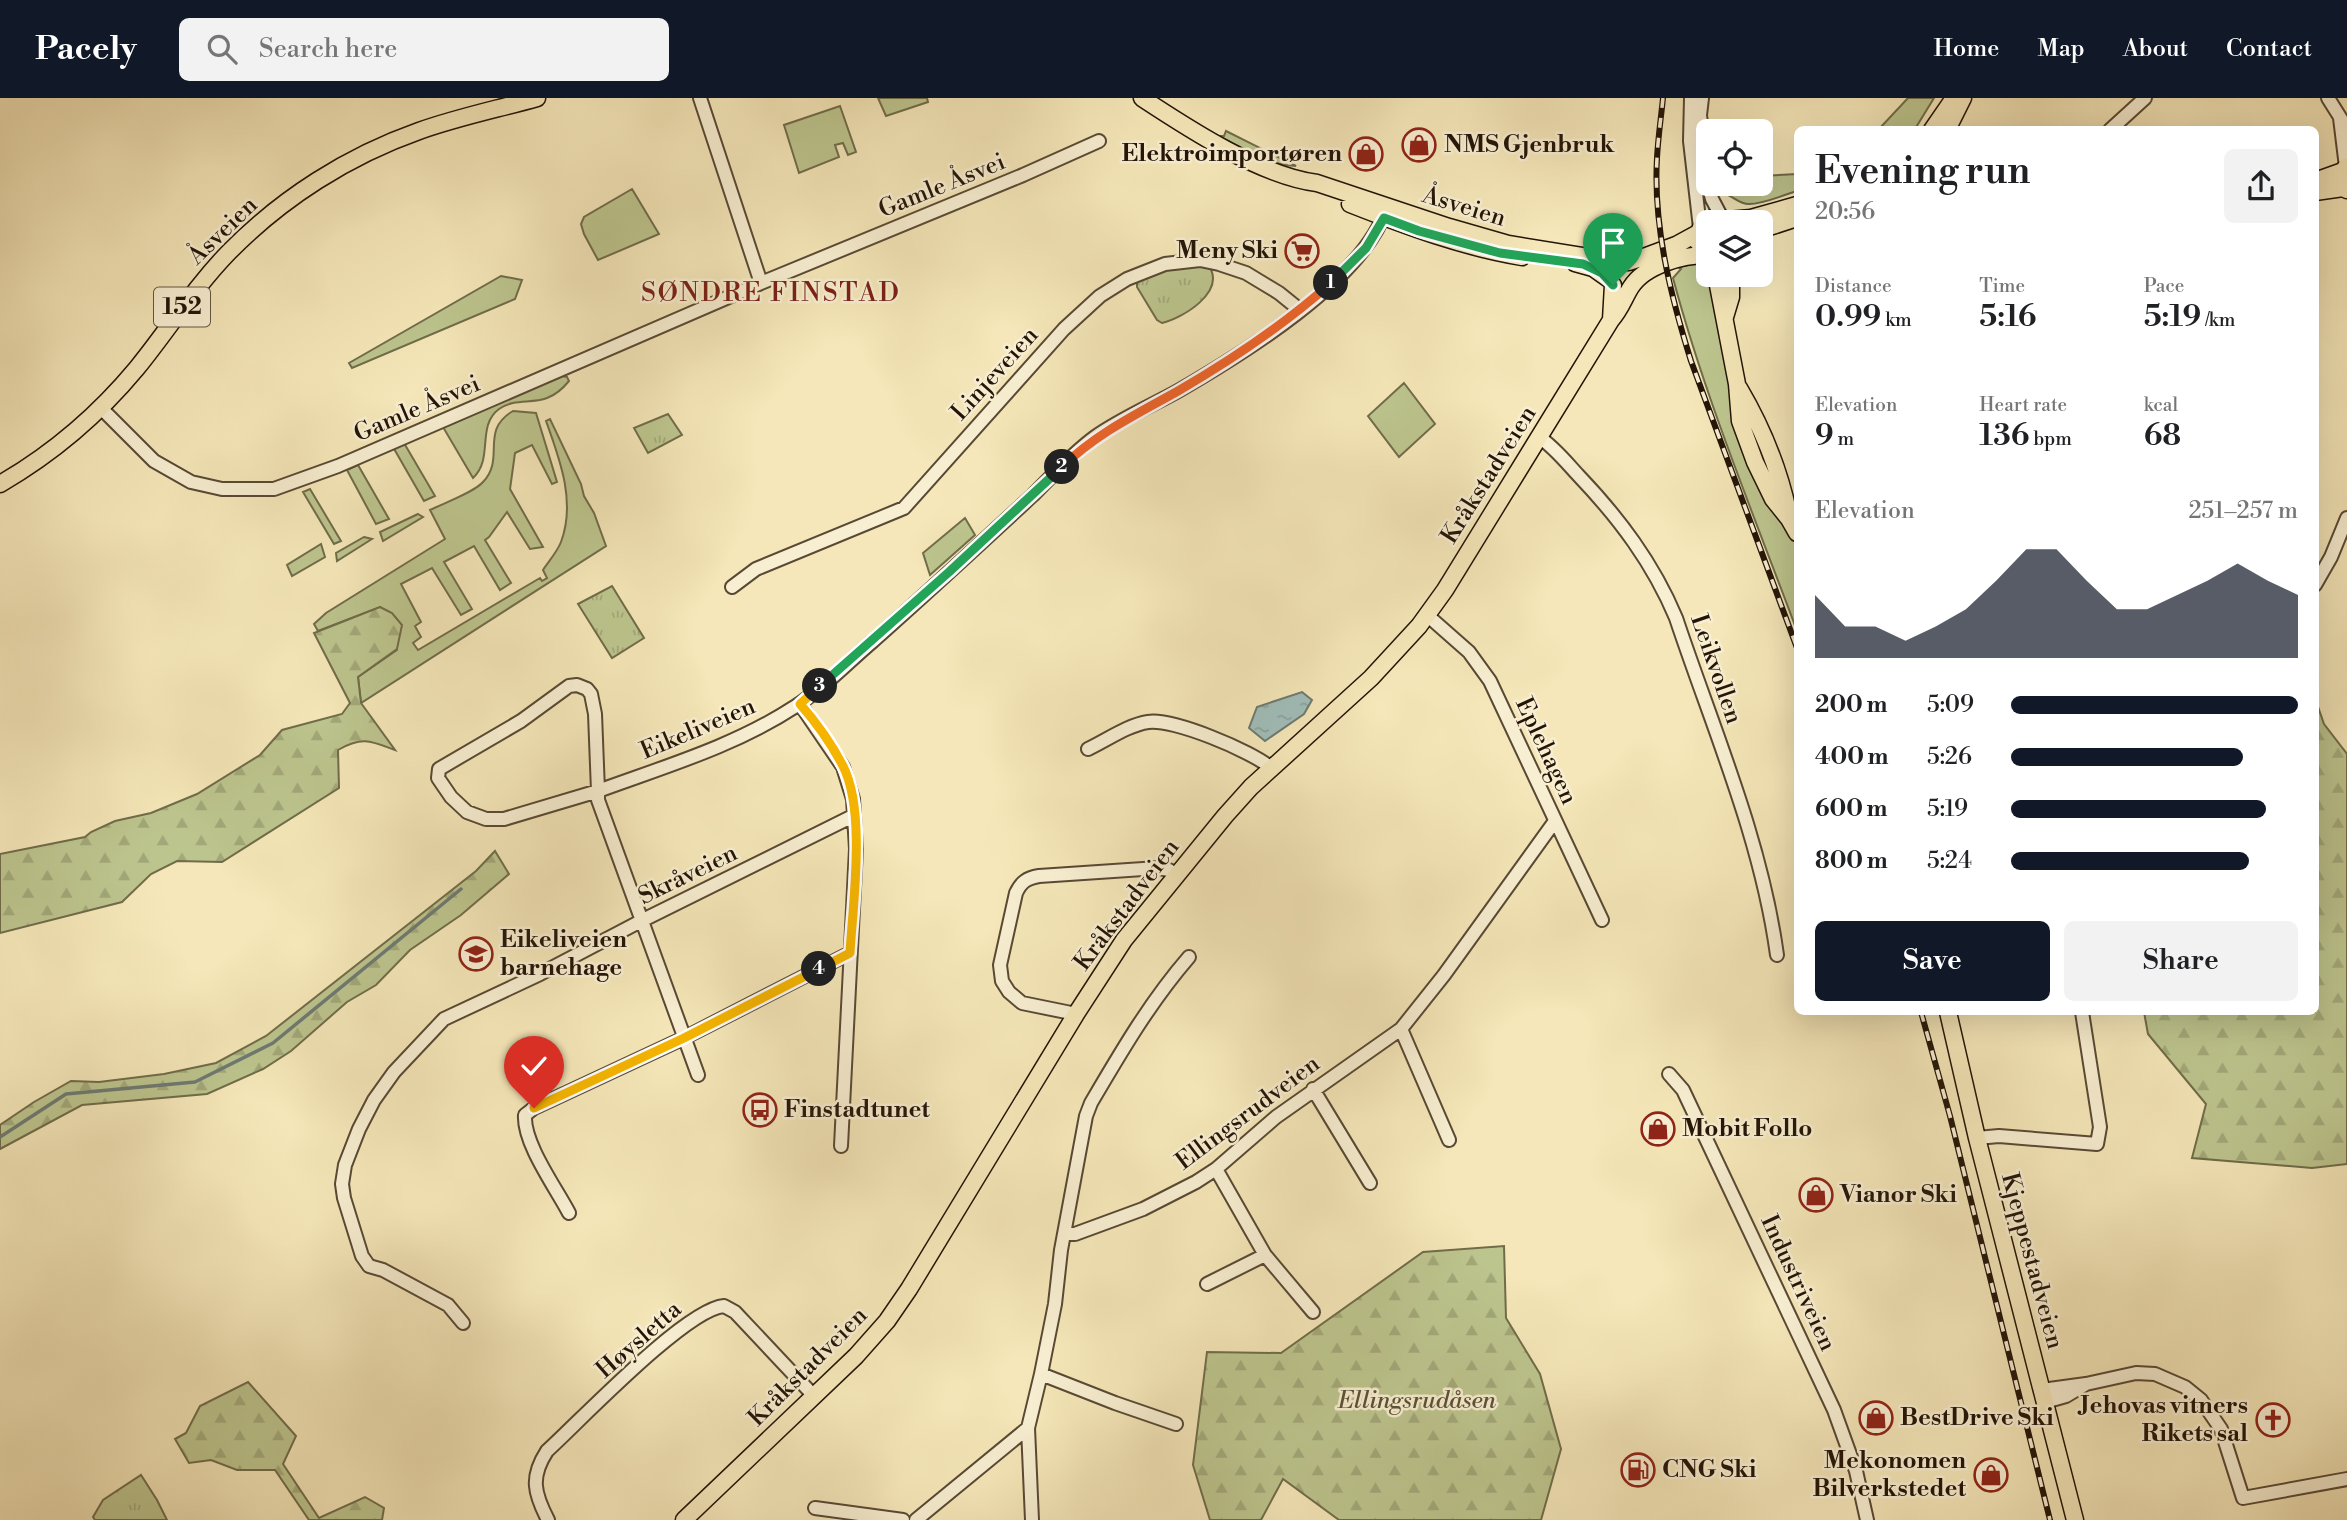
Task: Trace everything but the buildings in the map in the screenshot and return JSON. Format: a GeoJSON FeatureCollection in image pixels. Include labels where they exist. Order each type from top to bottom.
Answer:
{"type":"FeatureCollection","features":[{"type":"Feature","properties":{"kind":"main road","name":"Åsveien"},"geometry":{"type":"LineString","coordinates":[[0,484],[56,447],[101,408],[137,368],[216,266],[256,227],[295,196],[338,168],[401,138],[453,120],[537,98]]}},
{"type":"Feature","properties":{"kind":"main road","name":"Åsveien"},"geometry":{"type":"LineString","coordinates":[[1142,98],[1229,149],[1314,190],[1508,244],[1624,262]]}},
{"type":"Feature","properties":{"kind":"main road"},"geometry":{"type":"LineString","coordinates":[[1935,126],[1954,98]]}},
{"type":"Feature","properties":{"kind":"main road"},"geometry":{"type":"LineString","coordinates":[[1949,126],[1963,98]]}},
{"type":"Feature","properties":{"kind":"main road"},"geometry":{"type":"LineString","coordinates":[[2319,180],[2344,176]]}},
{"type":"Feature","properties":{"kind":"main road"},"geometry":{"type":"LineString","coordinates":[[2319,190],[2344,176]]}},
{"type":"Feature","properties":{"kind":"main road"},"geometry":{"type":"LineString","coordinates":[[1773,212],[1794,206]]}},
{"type":"Feature","properties":{"kind":"main road","name":"Åsveien"},"geometry":{"type":"LineString","coordinates":[[1386,212],[1419,231],[1500,253],[1583,264],[1602,273],[1611,283]]}},
{"type":"Feature","properties":{"kind":"main road"},"geometry":{"type":"LineString","coordinates":[[1773,226],[1794,219]]}},
{"type":"Feature","properties":{"kind":"main road"},"geometry":{"type":"LineString","coordinates":[[1696,233],[1676,245],[1612,267],[1611,283],[1620,289],[1660,266],[1696,256]]}},
{"type":"Feature","properties":{"kind":"main road"},"geometry":{"type":"LineString","coordinates":[[1624,262],[1635,267],[1634,283]]}},
{"type":"Feature","properties":{"kind":"main road","name":"Kråkstadveien"},"geometry":{"type":"LineString","coordinates":[[1611,283],[1611,320]]}},
{"type":"Feature","properties":{"kind":"main road","name":"Kråkstadveien"},"geometry":{"type":"LineString","coordinates":[[684,1520],[864,1348],[897,1308],[1124,940],[1225,816],[1271,768],[1371,678],[1427,615],[1611,320],[1627,299],[1634,283]]}},
{"type":"Feature","properties":{"kind":"main road"},"geometry":{"type":"LineString","coordinates":[[1719,287],[1737,384],[1755,416],[1784,493],[1793,526]]}},
{"type":"Feature","properties":{"kind":"main road"},"geometry":{"type":"LineString","coordinates":[[1725,317],[1731,287]]}},
{"type":"Feature","properties":{"kind":"main road","name":"Kjeppestadveien"},"geometry":{"type":"LineString","coordinates":[[1949,1015],[1976,1138],[2075,1520]]}},
{"type":"Feature","properties":{"kind":"street"},"geometry":{"type":"LineString","coordinates":[[700,98],[761,283]]}},
{"type":"Feature","properties":{"kind":"street"},"geometry":{"type":"LineString","coordinates":[[1691,98],[1690,141],[1697,210]]}},
{"type":"Feature","properties":{"kind":"street"},"geometry":{"type":"LineString","coordinates":[[1700,119],[1702,98]]}},
{"type":"Feature","properties":{"kind":"street"},"geometry":{"type":"LineString","coordinates":[[2114,126],[2145,98]]}},
{"type":"Feature","properties":{"kind":"street"},"geometry":{"type":"LineString","coordinates":[[2328,98],[2343,123],[2344,176]]}},
{"type":"Feature","properties":{"kind":"street","name":"Gamle Åsvei"},"geometry":{"type":"LineString","coordinates":[[101,408],[154,461],[191,482],[222,489],[274,489],[312,477],[1098,141]]}},
{"type":"Feature","properties":{"kind":"street","name":"Eikeliveien"},"geometry":{"type":"LineString","coordinates":[[598,791],[593,702],[587,689],[577,685],[569,686],[522,720],[451,760],[439,769],[438,778],[451,797],[467,812],[486,819],[504,819],[598,791],[730,743],[760,729],[800,704],[880,635],[1096,437],[1225,363],[1300,310],[1361,254],[1386,212]]}},
{"type":"Feature","properties":{"kind":"street","name":"Linjeveien"},"geometry":{"type":"LineString","coordinates":[[732,587],[756,569],[904,508],[1064,328],[1100,296],[1128,279],[1164,264],[1200,260],[1246,273],[1279,293],[1300,310]]}},
{"type":"Feature","properties":{"kind":"street","name":"Leikvollen"},"geometry":{"type":"LineString","coordinates":[[1539,437],[1619,519],[1666,594],[1756,851],[1770,906],[1777,955]]}},
{"type":"Feature","properties":{"kind":"street"},"geometry":{"type":"LineString","coordinates":[[2319,578],[2347,518]]}},
{"type":"Feature","properties":{"kind":"street","name":"Eplehagen"},"geometry":{"type":"LineString","coordinates":[[1427,615],[1469,652],[1490,681],[1602,920]]}},
{"type":"Feature","properties":{"kind":"street"},"geometry":{"type":"LineString","coordinates":[[800,704],[843,766],[853,799],[856,849],[841,1146]]}},
{"type":"Feature","properties":{"kind":"street"},"geometry":{"type":"LineString","coordinates":[[1088,748],[1139,724],[1160,722],[1182,727],[1233,747],[1271,768]]}},
{"type":"Feature","properties":{"kind":"street"},"geometry":{"type":"LineString","coordinates":[[598,791],[598,800],[698,1075]]}},
{"type":"Feature","properties":{"kind":"street","name":"Skråveien"},"geometry":{"type":"LineString","coordinates":[[463,1323],[449,1305],[383,1270],[369,1266],[362,1256],[344,1198],[342,1184],[345,1165],[359,1129],[374,1100],[394,1072],[444,1019],[540,974],[853,816]]}},
{"type":"Feature","properties":{"kind":"street","name":"Ellingsrudveien"},"geometry":{"type":"LineString","coordinates":[[1065,1234],[1074,1234],[1143,1209],[1196,1182],[1216,1169],[1313,1089],[1401,1029],[1444,975],[1555,821]]}},
{"type":"Feature","properties":{"kind":"street"},"geometry":{"type":"LineString","coordinates":[[1076,1014],[1022,1003],[1009,992],[1002,981],[1001,959],[1016,893],[1021,885],[1028,879],[1039,876],[1151,869],[1169,870],[1176,875]]}},
{"type":"Feature","properties":{"kind":"street"},"geometry":{"type":"LineString","coordinates":[[569,1213],[537,1154],[524,1125],[525,1115],[534,1108],[684,1038],[850,953]]}},
{"type":"Feature","properties":{"kind":"street"},"geometry":{"type":"LineString","coordinates":[[1032,1520],[1028,1428],[1041,1374],[1086,1116],[1091,1103],[1152,1003],[1189,957]]}},
{"type":"Feature","properties":{"kind":"street"},"geometry":{"type":"LineString","coordinates":[[1976,1138],[1998,1136],[2097,1144],[2100,1127],[2082,1015]]}},
{"type":"Feature","properties":{"kind":"street"},"geometry":{"type":"LineString","coordinates":[[1401,1029],[1449,1140]]}},
{"type":"Feature","properties":{"kind":"street","name":"Industriveien"},"geometry":{"type":"LineString","coordinates":[[1669,1074],[1683,1090],[1834,1410],[1856,1471],[1867,1520]]}},
{"type":"Feature","properties":{"kind":"street"},"geometry":{"type":"LineString","coordinates":[[1313,1089],[1370,1184]]}},
{"type":"Feature","properties":{"kind":"street"},"geometry":{"type":"LineString","coordinates":[[1216,1169],[1265,1255],[1314,1312]]}},
{"type":"Feature","properties":{"kind":"street"},"geometry":{"type":"LineString","coordinates":[[1207,1284],[1265,1255]]}},
{"type":"Feature","properties":{"kind":"street","name":"Høysletta"},"geometry":{"type":"LineString","coordinates":[[548,1520],[538,1500],[535,1480],[538,1465],[547,1451],[675,1332],[710,1310],[724,1306],[735,1312],[814,1396]]}},
{"type":"Feature","properties":{"kind":"street"},"geometry":{"type":"LineString","coordinates":[[2043,1396],[2127,1374],[2146,1373],[2166,1378],[2192,1392],[2208,1408],[2221,1429],[2243,1498],[2347,1479]]}},
{"type":"Feature","properties":{"kind":"street"},"geometry":{"type":"LineString","coordinates":[[1041,1374],[1176,1424]]}},
{"type":"Feature","properties":{"kind":"street"},"geometry":{"type":"LineString","coordinates":[[916,1520],[1028,1428]]}},
{"type":"Feature","properties":{"kind":"street"},"geometry":{"type":"LineString","coordinates":[[815,1508],[903,1520]]}},
{"type":"Feature","properties":{"kind":"green space"},"geometry":{"type":"Polygon","coordinates":[[[878,98],[927,98],[928,102],[886,116],[878,98]]]}},
{"type":"Feature","properties":{"kind":"green space"},"geometry":{"type":"Polygon","coordinates":[[[1908,98],[1934,98],[1917,126],[1882,126],[1908,98]]]}},
{"type":"Feature","properties":{"kind":"green space"},"geometry":{"type":"Polygon","coordinates":[[[840,106],[856,152],[848,155],[843,143],[835,145],[839,157],[799,173],[784,125],[840,106]]]}},
{"type":"Feature","properties":{"kind":"green space"},"geometry":{"type":"Polygon","coordinates":[[[1226,131],[1296,166],[1266,160],[1219,136],[1224,136],[1226,131]]]}},
{"type":"Feature","properties":{"kind":"green space"},"geometry":{"type":"Polygon","coordinates":[[[1794,174],[1794,192],[1755,204],[1741,202],[1729,196],[1773,196],[1773,175],[1794,174]]]}},
{"type":"Feature","properties":{"kind":"green space"},"geometry":{"type":"Polygon","coordinates":[[[632,189],[659,234],[598,260],[584,234],[581,224],[584,217],[632,189]]]}},
{"type":"Feature","properties":{"kind":"green space"},"geometry":{"type":"Polygon","coordinates":[[[1696,263],[1696,287],[1718,287],[1740,421],[1794,527],[1794,623],[1700,367],[1673,278],[1681,269],[1678,267],[1696,263]]]}},
{"type":"Feature","properties":{"kind":"green space"},"geometry":{"type":"Polygon","coordinates":[[[1209,266],[1213,276],[1207,294],[1191,310],[1162,323],[1157,320],[1137,287],[1140,278],[1174,267],[1209,266]]]}},
{"type":"Feature","properties":{"kind":"green space"},"geometry":{"type":"Polygon","coordinates":[[[501,276],[522,280],[515,299],[352,368],[349,363],[501,276]]]}},
{"type":"Feature","properties":{"kind":"green space"},"geometry":{"type":"Polygon","coordinates":[[[562,376],[569,381],[550,397],[516,402],[499,409],[492,416],[486,433],[483,462],[473,478],[443,427],[562,376]]]}},
{"type":"Feature","properties":{"kind":"green space"},"geometry":{"type":"Polygon","coordinates":[[[1404,383],[1435,424],[1399,457],[1368,416],[1404,383]]]}},
{"type":"Feature","properties":{"kind":"green space"},"geometry":{"type":"Polygon","coordinates":[[[513,411],[536,413],[557,482],[552,484],[532,445],[515,453],[510,489],[543,547],[530,549],[507,512],[485,540],[511,583],[500,590],[474,546],[444,562],[472,609],[461,615],[432,568],[401,584],[421,622],[415,626],[421,637],[413,643],[418,650],[540,578],[542,581],[547,578],[543,570],[561,542],[567,512],[561,466],[546,421],[550,419],[594,513],[606,546],[361,703],[358,677],[397,650],[380,607],[318,631],[314,624],[326,613],[445,539],[430,510],[466,494],[483,482],[493,464],[497,427],[513,411]]]}},
{"type":"Feature","properties":{"kind":"green space"},"geometry":{"type":"Polygon","coordinates":[[[668,414],[682,435],[648,453],[634,428],[668,414]]]}},
{"type":"Feature","properties":{"kind":"green space"},"geometry":{"type":"Polygon","coordinates":[[[404,443],[435,496],[424,501],[393,447],[404,443]]]}},
{"type":"Feature","properties":{"kind":"green space"},"geometry":{"type":"Polygon","coordinates":[[[358,465],[389,519],[376,524],[347,470],[358,465]]]}},
{"type":"Feature","properties":{"kind":"green space"},"geometry":{"type":"Polygon","coordinates":[[[310,489],[341,541],[334,544],[303,492],[310,489]]]}},
{"type":"Feature","properties":{"kind":"green space"},"geometry":{"type":"Polygon","coordinates":[[[418,514],[423,517],[383,541],[380,532],[418,514]]]}},
{"type":"Feature","properties":{"kind":"green space"},"geometry":{"type":"Polygon","coordinates":[[[965,518],[975,535],[930,575],[923,553],[965,518]]]}},
{"type":"Feature","properties":{"kind":"green space"},"geometry":{"type":"Polygon","coordinates":[[[364,537],[372,539],[337,561],[336,553],[364,537]]]}},
{"type":"Feature","properties":{"kind":"green space"},"geometry":{"type":"Polygon","coordinates":[[[321,544],[325,557],[292,576],[287,565],[321,544]]]}},
{"type":"Feature","properties":{"kind":"green space"},"geometry":{"type":"Polygon","coordinates":[[[612,586],[644,638],[612,658],[578,604],[612,586]]]}},
{"type":"Feature","properties":{"kind":"green space"},"geometry":{"type":"Polygon","coordinates":[[[380,607],[392,613],[402,625],[397,649],[358,677],[361,703],[395,750],[360,741],[338,750],[339,788],[222,862],[177,861],[151,874],[122,902],[0,933],[0,854],[85,837],[115,821],[151,813],[197,794],[260,755],[282,730],[342,714],[350,703],[314,633],[380,607]]]}},
{"type":"Feature","properties":{"kind":"green space"},"geometry":{"type":"Polygon","coordinates":[[[2319,710],[2324,724],[2347,754],[2347,1164],[2312,1168],[2192,1158],[2206,1104],[2148,1034],[2145,1015],[2319,1015],[2319,710]]]}},
{"type":"Feature","properties":{"kind":"green space"},"geometry":{"type":"Polygon","coordinates":[[[495,851],[509,874],[461,915],[410,950],[376,985],[347,1002],[291,1051],[263,1069],[207,1094],[82,1105],[0,1149],[0,1125],[71,1081],[99,1082],[164,1074],[216,1063],[266,1036],[476,871],[495,851]]]}},
{"type":"Feature","properties":{"kind":"green space","name":"Ellingsrudåsen"},"geometry":{"type":"Polygon","coordinates":[[[1504,1246],[1506,1318],[1540,1374],[1561,1449],[1541,1520],[1339,1520],[1283,1479],[1261,1520],[1210,1520],[1193,1465],[1207,1352],[1281,1353],[1423,1252],[1504,1246]]]}},
{"type":"Feature","properties":{"kind":"green space"},"geometry":{"type":"Polygon","coordinates":[[[248,1382],[296,1436],[283,1464],[319,1518],[365,1497],[384,1508],[382,1520],[309,1520],[275,1470],[237,1470],[211,1460],[189,1463],[175,1439],[186,1433],[200,1406],[248,1382]]]}},
{"type":"Feature","properties":{"kind":"green space"},"geometry":{"type":"Polygon","coordinates":[[[141,1475],[167,1520],[95,1520],[93,1517],[103,1500],[141,1475]]]}},
{"type":"Feature","properties":{"kind":"water"},"geometry":{"type":"Polygon","coordinates":[[[1302,692],[1312,700],[1304,714],[1265,741],[1249,728],[1257,707],[1302,692]]]}},
{"type":"Feature","properties":{"kind":"waterway"},"geometry":{"type":"LineString","coordinates":[[0,1137],[66,1094],[195,1082],[273,1043],[461,889]]}},
{"type":"Feature","properties":{"kind":"railway"},"geometry":{"type":"LineString","coordinates":[[1663,98],[1656,184],[1670,287],[1691,361],[1794,640]]}},
{"type":"Feature","properties":{"kind":"railway"},"geometry":{"type":"LineString","coordinates":[[1922,1015],[1950,1116],[2050,1520]]}},
{"type":"Feature","properties":{"kind":"place","name":"NMS Gjenbruk"},"geometry":{"type":"Point","coordinates":[1419,145]}},
{"type":"Feature","properties":{"kind":"place","name":"Elektroimportøren"},"geometry":{"type":"Point","coordinates":[1366,154]}},
{"type":"Feature","properties":{"kind":"place","name":"Meny Ski"},"geometry":{"type":"Point","coordinates":[1302,251]}},
{"type":"Feature","properties":{"kind":"place","name":"Eikeliveien barnehage"},"geometry":{"type":"Point","coordinates":[476,954]}},
{"type":"Feature","properties":{"kind":"place","name":"Finstadtunet"},"geometry":{"type":"Point","coordinates":[760,1110]}},
{"type":"Feature","properties":{"kind":"place","name":"Mobit Follo"},"geometry":{"type":"Point","coordinates":[1658,1129]}},
{"type":"Feature","properties":{"kind":"place","name":"Vianor Ski"},"geometry":{"type":"Point","coordinates":[1816,1195]}},
{"type":"Feature","properties":{"kind":"place","name":"BestDrive Ski"},"geometry":{"type":"Point","coordinates":[1876,1418]}},
{"type":"Feature","properties":{"kind":"place","name":"Jehovas vitners Rikets sal"},"geometry":{"type":"Point","coordinates":[2273,1420]}},
{"type":"Feature","properties":{"kind":"place","name":"CNG Ski"},"geometry":{"type":"Point","coordinates":[1638,1470]}},
{"type":"Feature","properties":{"kind":"place","name":"Mekonomen Bilverkstedet"},"geometry":{"type":"Point","coordinates":[1991,1475]}},
{"type":"Feature","properties":{"kind":"district","name":"SØNDRE FINSTAD"},"geometry":{"type":"Point","coordinates":[771,293]}},
{"type":"Feature","properties":{"kind":"route"},"geometry":{"type":"LineString","coordinates":[[534,1108],[684,1038],[850,953],[856,849],[853,799],[843,766],[800,704],[880,635],[1096,437],[1225,363],[1300,310],[1361,254],[1384,218],[1419,231],[1500,253],[1583,264],[1602,273],[1613,285]]}}]}
